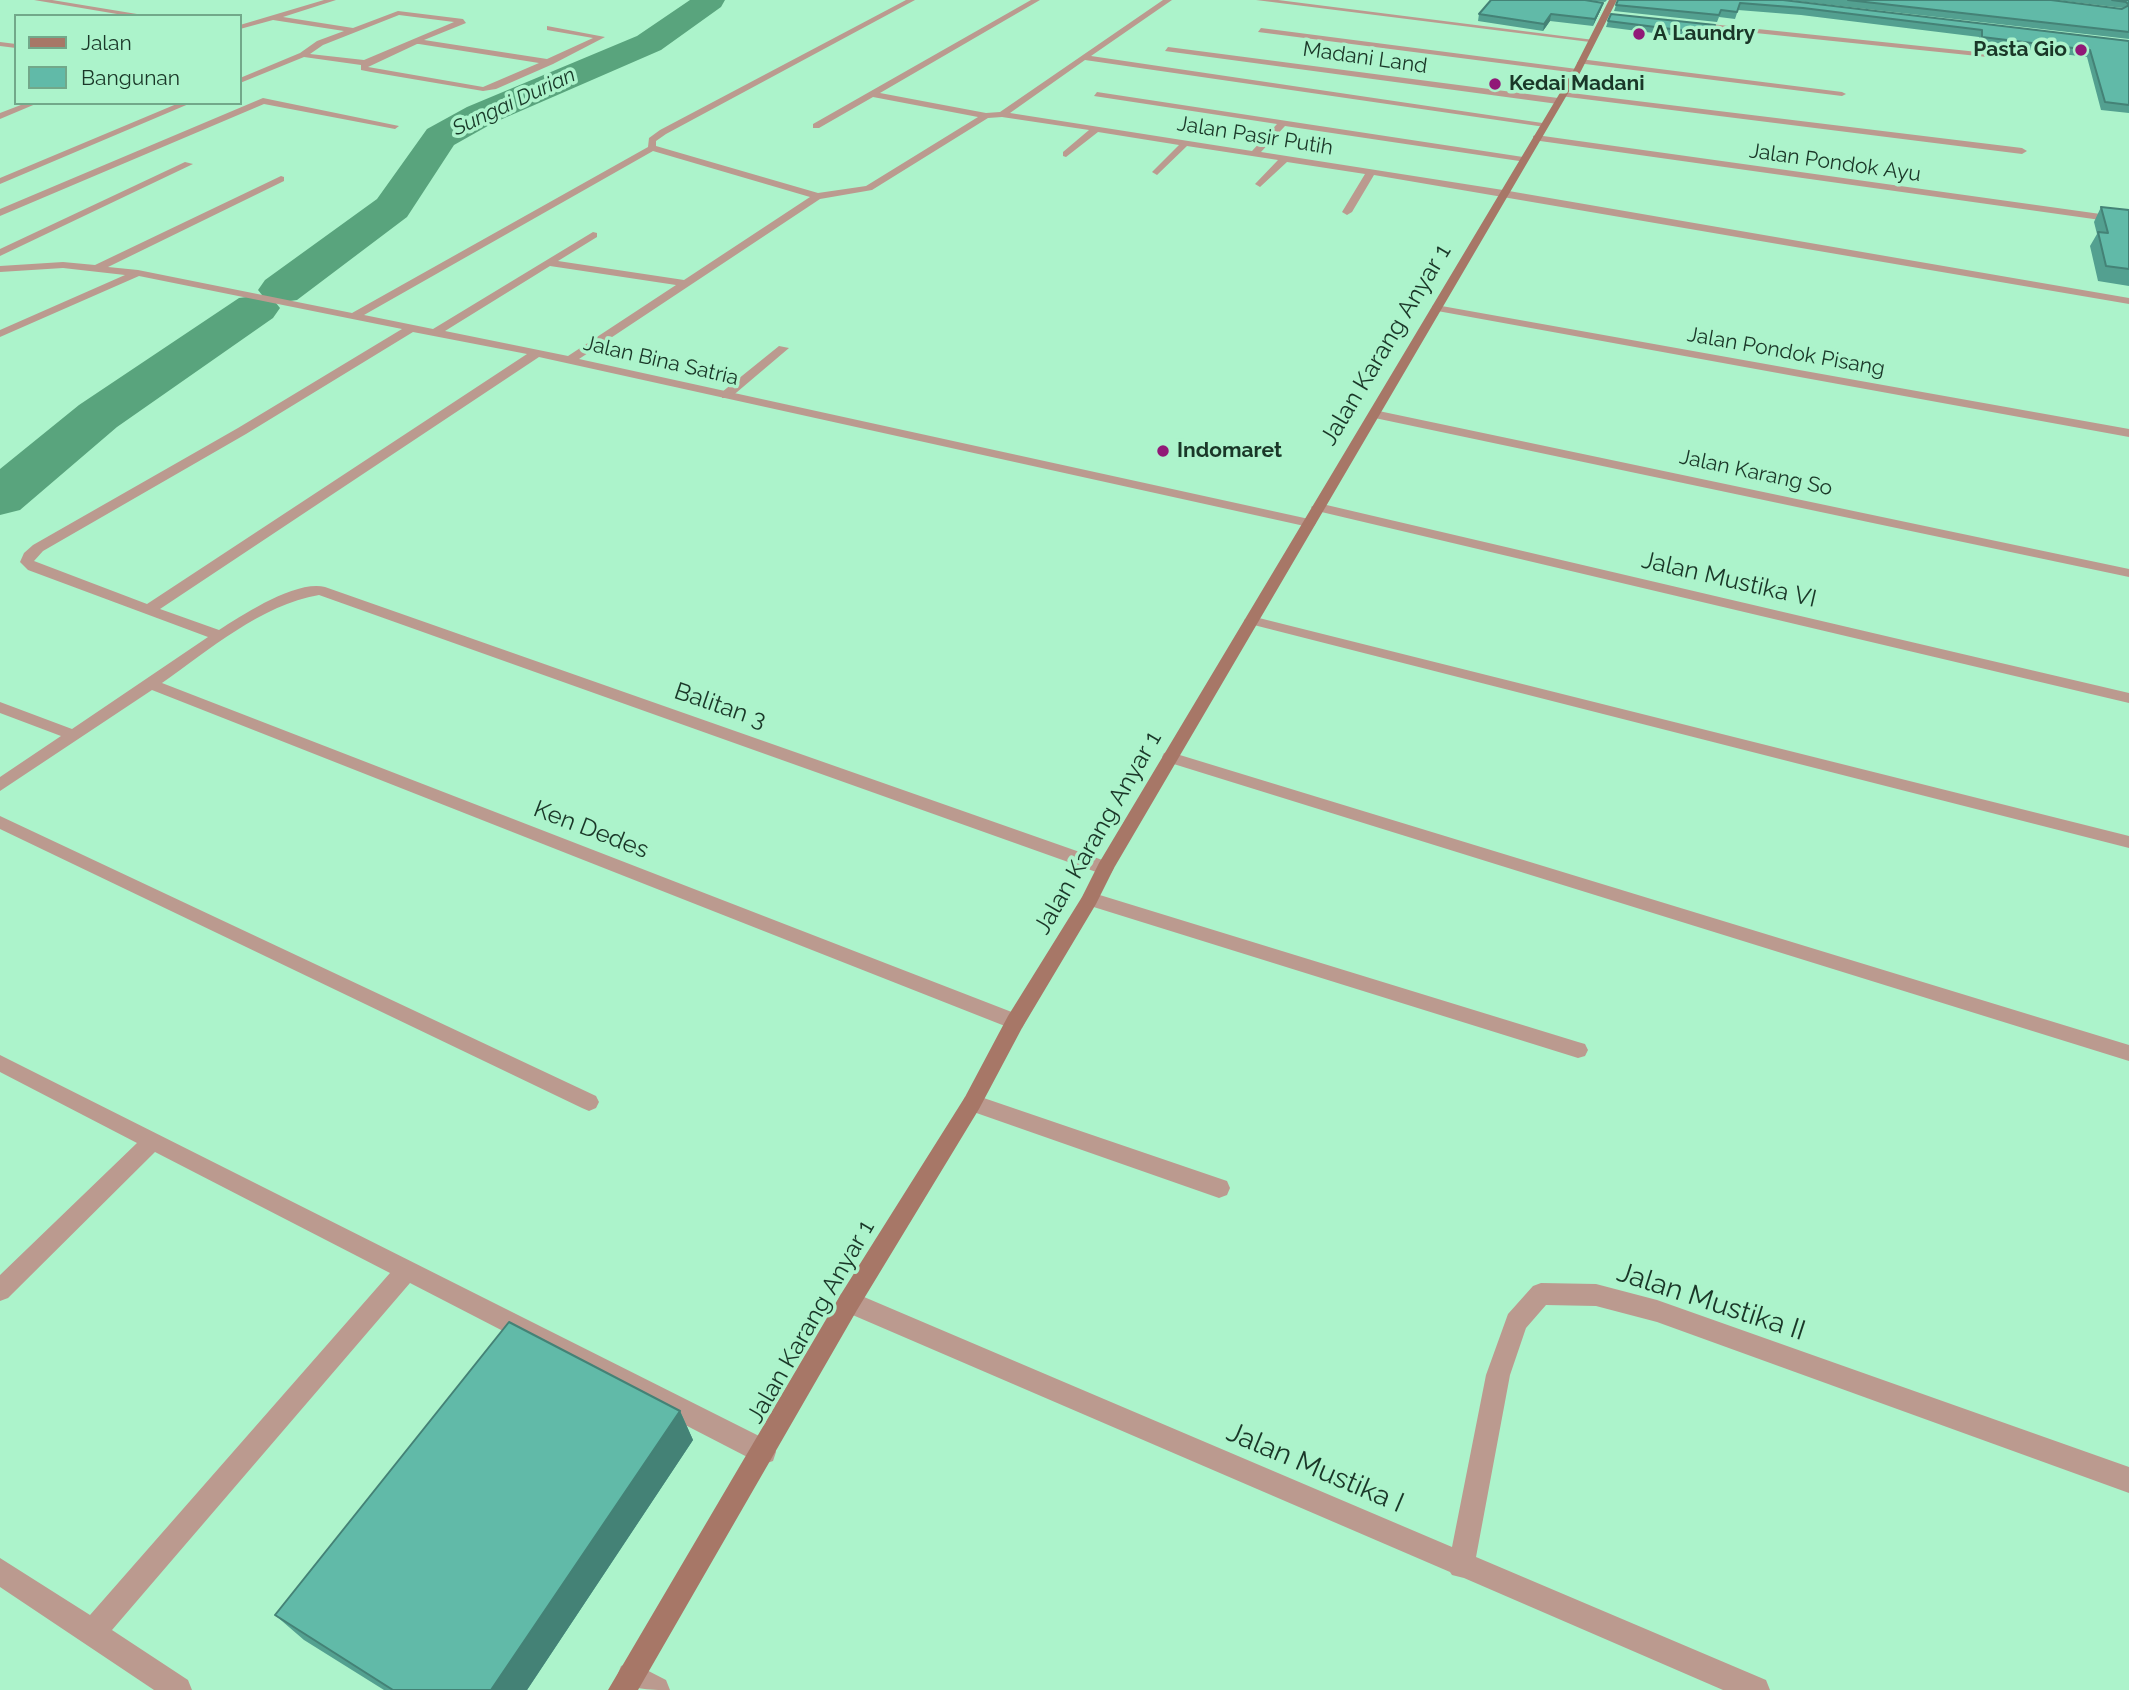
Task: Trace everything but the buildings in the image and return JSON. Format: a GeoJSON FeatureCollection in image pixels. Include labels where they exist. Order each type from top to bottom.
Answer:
{"type":"FeatureCollection","features":[{"type":"Feature","properties":{"kind":"main road","name":"Jalan Karang Anyar 1"},"geometry":{"type":"LineString","coordinates":[[627,1683],[849,1302],[972,1103],[1015,1022],[1090,899],[1105,868],[1579,66],[1608,9]]}},
{"type":"Feature","properties":{"kind":"street"},"geometry":{"type":"LineString","coordinates":[[38,0],[132,14]]}},
{"type":"Feature","properties":{"kind":"street"},"geometry":{"type":"LineString","coordinates":[[311,0],[328,1]]}},
{"type":"Feature","properties":{"kind":"street"},"geometry":{"type":"LineString","coordinates":[[652,148],[652,140],[663,132],[911,0]]}},
{"type":"Feature","properties":{"kind":"street"},"geometry":{"type":"LineString","coordinates":[[816,126],[1035,0]]}},
{"type":"Feature","properties":{"kind":"street"},"geometry":{"type":"LineString","coordinates":[[872,94],[986,116],[1002,114],[1168,0]]}},
{"type":"Feature","properties":{"kind":"street"},"geometry":{"type":"LineString","coordinates":[[1260,0],[1590,40]]}},
{"type":"Feature","properties":{"kind":"street"},"geometry":{"type":"LineString","coordinates":[[242,26],[328,1]]}},
{"type":"Feature","properties":{"kind":"street"},"geometry":{"type":"LineString","coordinates":[[242,80],[303,55],[310,48],[352,30],[403,12],[463,21],[365,63],[303,55]]}},
{"type":"Feature","properties":{"kind":"street"},"geometry":{"type":"LineString","coordinates":[[269,17],[352,30]]}},
{"type":"Feature","properties":{"kind":"street"},"geometry":{"type":"LineString","coordinates":[[1685,24],[1997,56]]}},
{"type":"Feature","properties":{"kind":"street"},"geometry":{"type":"LineString","coordinates":[[365,63],[364,68],[371,70],[483,89],[550,62],[601,37],[550,28]]}},
{"type":"Feature","properties":{"kind":"street"},"geometry":{"type":"LineString","coordinates":[[1261,30],[1842,94]]}},
{"type":"Feature","properties":{"kind":"street"},"geometry":{"type":"LineString","coordinates":[[419,42],[550,62]]}},
{"type":"Feature","properties":{"kind":"street","name":"Madani Land"},"geometry":{"type":"LineString","coordinates":[[1168,50],[2022,151]]}},
{"type":"Feature","properties":{"kind":"street","name":"Jalan Pondok Ayu"},"geometry":{"type":"LineString","coordinates":[[1085,58],[2129,221]]}},
{"type":"Feature","properties":{"kind":"street"},"geometry":{"type":"LineString","coordinates":[[1097,94],[1524,160]]}},
{"type":"Feature","properties":{"kind":"street"},"geometry":{"type":"LineString","coordinates":[[0,213],[225,115],[268,101],[395,126]]}},
{"type":"Feature","properties":{"kind":"street"},"geometry":{"type":"LineString","coordinates":[[0,116],[29,105]]}},
{"type":"Feature","properties":{"kind":"street"},"geometry":{"type":"LineString","coordinates":[[0,181],[182,105]]}},
{"type":"Feature","properties":{"kind":"street"},"geometry":{"type":"LineString","coordinates":[[171,110],[198,112]]}},
{"type":"Feature","properties":{"kind":"street"},"geometry":{"type":"LineString","coordinates":[[211,114],[225,115]]}},
{"type":"Feature","properties":{"kind":"street","name":"Jalan Pasir Putih"},"geometry":{"type":"LineString","coordinates":[[1002,114],[1503,193],[2129,301]]}},
{"type":"Feature","properties":{"kind":"street"},"geometry":{"type":"LineString","coordinates":[[354,316],[652,148],[818,196],[869,188],[986,116]]}},
{"type":"Feature","properties":{"kind":"street"},"geometry":{"type":"LineString","coordinates":[[1254,154],[1283,123]]}},
{"type":"Feature","properties":{"kind":"street"},"geometry":{"type":"LineString","coordinates":[[1066,154],[1097,129]]}},
{"type":"Feature","properties":{"kind":"street"},"geometry":{"type":"LineString","coordinates":[[1157,172],[1185,143]]}},
{"type":"Feature","properties":{"kind":"street"},"geometry":{"type":"LineString","coordinates":[[1260,184],[1285,159]]}},
{"type":"Feature","properties":{"kind":"street"},"geometry":{"type":"LineString","coordinates":[[0,253],[188,164]]}},
{"type":"Feature","properties":{"kind":"street"},"geometry":{"type":"LineString","coordinates":[[1347,212],[1371,172]]}},
{"type":"Feature","properties":{"kind":"street"},"geometry":{"type":"LineString","coordinates":[[99,267],[281,179]]}},
{"type":"Feature","properties":{"kind":"street"},"geometry":{"type":"LineString","coordinates":[[570,360],[818,196]]}},
{"type":"Feature","properties":{"kind":"street"},"geometry":{"type":"LineString","coordinates":[[436,332],[593,235]]}},
{"type":"Feature","properties":{"kind":"street"},"geometry":{"type":"LineString","coordinates":[[548,263],[683,284]]}},
{"type":"Feature","properties":{"kind":"street","name":"Jalan Bina Satria"},"geometry":{"type":"LineString","coordinates":[[0,269],[63,265],[138,273],[570,360],[1309,523]]}},
{"type":"Feature","properties":{"kind":"street"},"geometry":{"type":"LineString","coordinates":[[0,334],[138,273]]}},
{"type":"Feature","properties":{"kind":"street","name":"Jalan Pondok Pisang"},"geometry":{"type":"LineString","coordinates":[[1436,308],[2129,433]]}},
{"type":"Feature","properties":{"kind":"street"},"geometry":{"type":"LineString","coordinates":[[220,636],[33,567],[27,562],[29,556],[38,548],[242,431],[413,327]]}},
{"type":"Feature","properties":{"kind":"street"},"geometry":{"type":"LineString","coordinates":[[726,395],[783,348]]}},
{"type":"Feature","properties":{"kind":"street"},"geometry":{"type":"LineString","coordinates":[[147,611],[537,353]]}},
{"type":"Feature","properties":{"kind":"street","name":"Jalan Karang So"},"geometry":{"type":"LineString","coordinates":[[1374,414],[2129,573]]}},
{"type":"Feature","properties":{"kind":"street","name":"Jalan Mustika VI"},"geometry":{"type":"LineString","coordinates":[[1318,507],[2129,698]]}},
{"type":"Feature","properties":{"kind":"street","name":"Balitan 3"},"geometry":{"type":"LineString","coordinates":[[220,636],[289,597],[303,591],[320,590],[1105,868]]}},
{"type":"Feature","properties":{"kind":"street"},"geometry":{"type":"LineString","coordinates":[[1251,620],[2129,842]]}},
{"type":"Feature","properties":{"kind":"street"},"geometry":{"type":"LineString","coordinates":[[0,785],[220,636]]}},
{"type":"Feature","properties":{"kind":"street","name":"Ken Dedes"},"geometry":{"type":"LineString","coordinates":[[150,684],[1015,1022]]}},
{"type":"Feature","properties":{"kind":"street"},"geometry":{"type":"LineString","coordinates":[[0,707],[73,735]]}},
{"type":"Feature","properties":{"kind":"street"},"geometry":{"type":"LineString","coordinates":[[1170,757],[2129,1052]]}},
{"type":"Feature","properties":{"kind":"street"},"geometry":{"type":"LineString","coordinates":[[0,822],[589,1102]]}},
{"type":"Feature","properties":{"kind":"street"},"geometry":{"type":"LineString","coordinates":[[1090,899],[1578,1050]]}},
{"type":"Feature","properties":{"kind":"street"},"geometry":{"type":"LineString","coordinates":[[0,1063],[764,1452]]}},
{"type":"Feature","properties":{"kind":"street"},"geometry":{"type":"LineString","coordinates":[[972,1103],[1219,1188]]}},
{"type":"Feature","properties":{"kind":"street"},"geometry":{"type":"LineString","coordinates":[[0,1290],[153,1141]]}},
{"type":"Feature","properties":{"kind":"street"},"geometry":{"type":"LineString","coordinates":[[92,1633],[407,1270]]}},
{"type":"Feature","properties":{"kind":"street","name":"Jalan Mustika II"},"geometry":{"type":"LineString","coordinates":[[1461,1566],[1499,1375],[1516,1322],[1541,1294],[1596,1296],[1657,1311],[2129,1480]]}},
{"type":"Feature","properties":{"kind":"street","name":"Jalan Mustika I"},"geometry":{"type":"LineString","coordinates":[[849,1302],[1756,1690]]}},
{"type":"Feature","properties":{"kind":"street"},"geometry":{"type":"LineString","coordinates":[[0,1571],[178,1690]]}},
{"type":"Feature","properties":{"kind":"street"},"geometry":{"type":"LineString","coordinates":[[627,1683],[656,1690]]}},
{"type":"Feature","properties":{"kind":"waterway","name":"Sungai Durian"},"geometry":{"type":"LineString","coordinates":[[281,290],[392,208],[440,137],[480,115],[649,43],[710,0]]}},
{"type":"Feature","properties":{"kind":"waterway","name":"Sungai Durian"},"geometry":{"type":"LineString","coordinates":[[0,498],[98,416],[256,308]]}},
{"type":"Feature","properties":{"kind":"place","name":"A Laundry"},"geometry":{"type":"Point","coordinates":[1639,34]}},
{"type":"Feature","properties":{"kind":"place","name":"Pasta Gio"},"geometry":{"type":"Point","coordinates":[2081,50]}},
{"type":"Feature","properties":{"kind":"place","name":"Kedai Madani"},"geometry":{"type":"Point","coordinates":[1495,84]}},
{"type":"Feature","properties":{"kind":"place","name":"Indomaret"},"geometry":{"type":"Point","coordinates":[1163,451]}}]}
